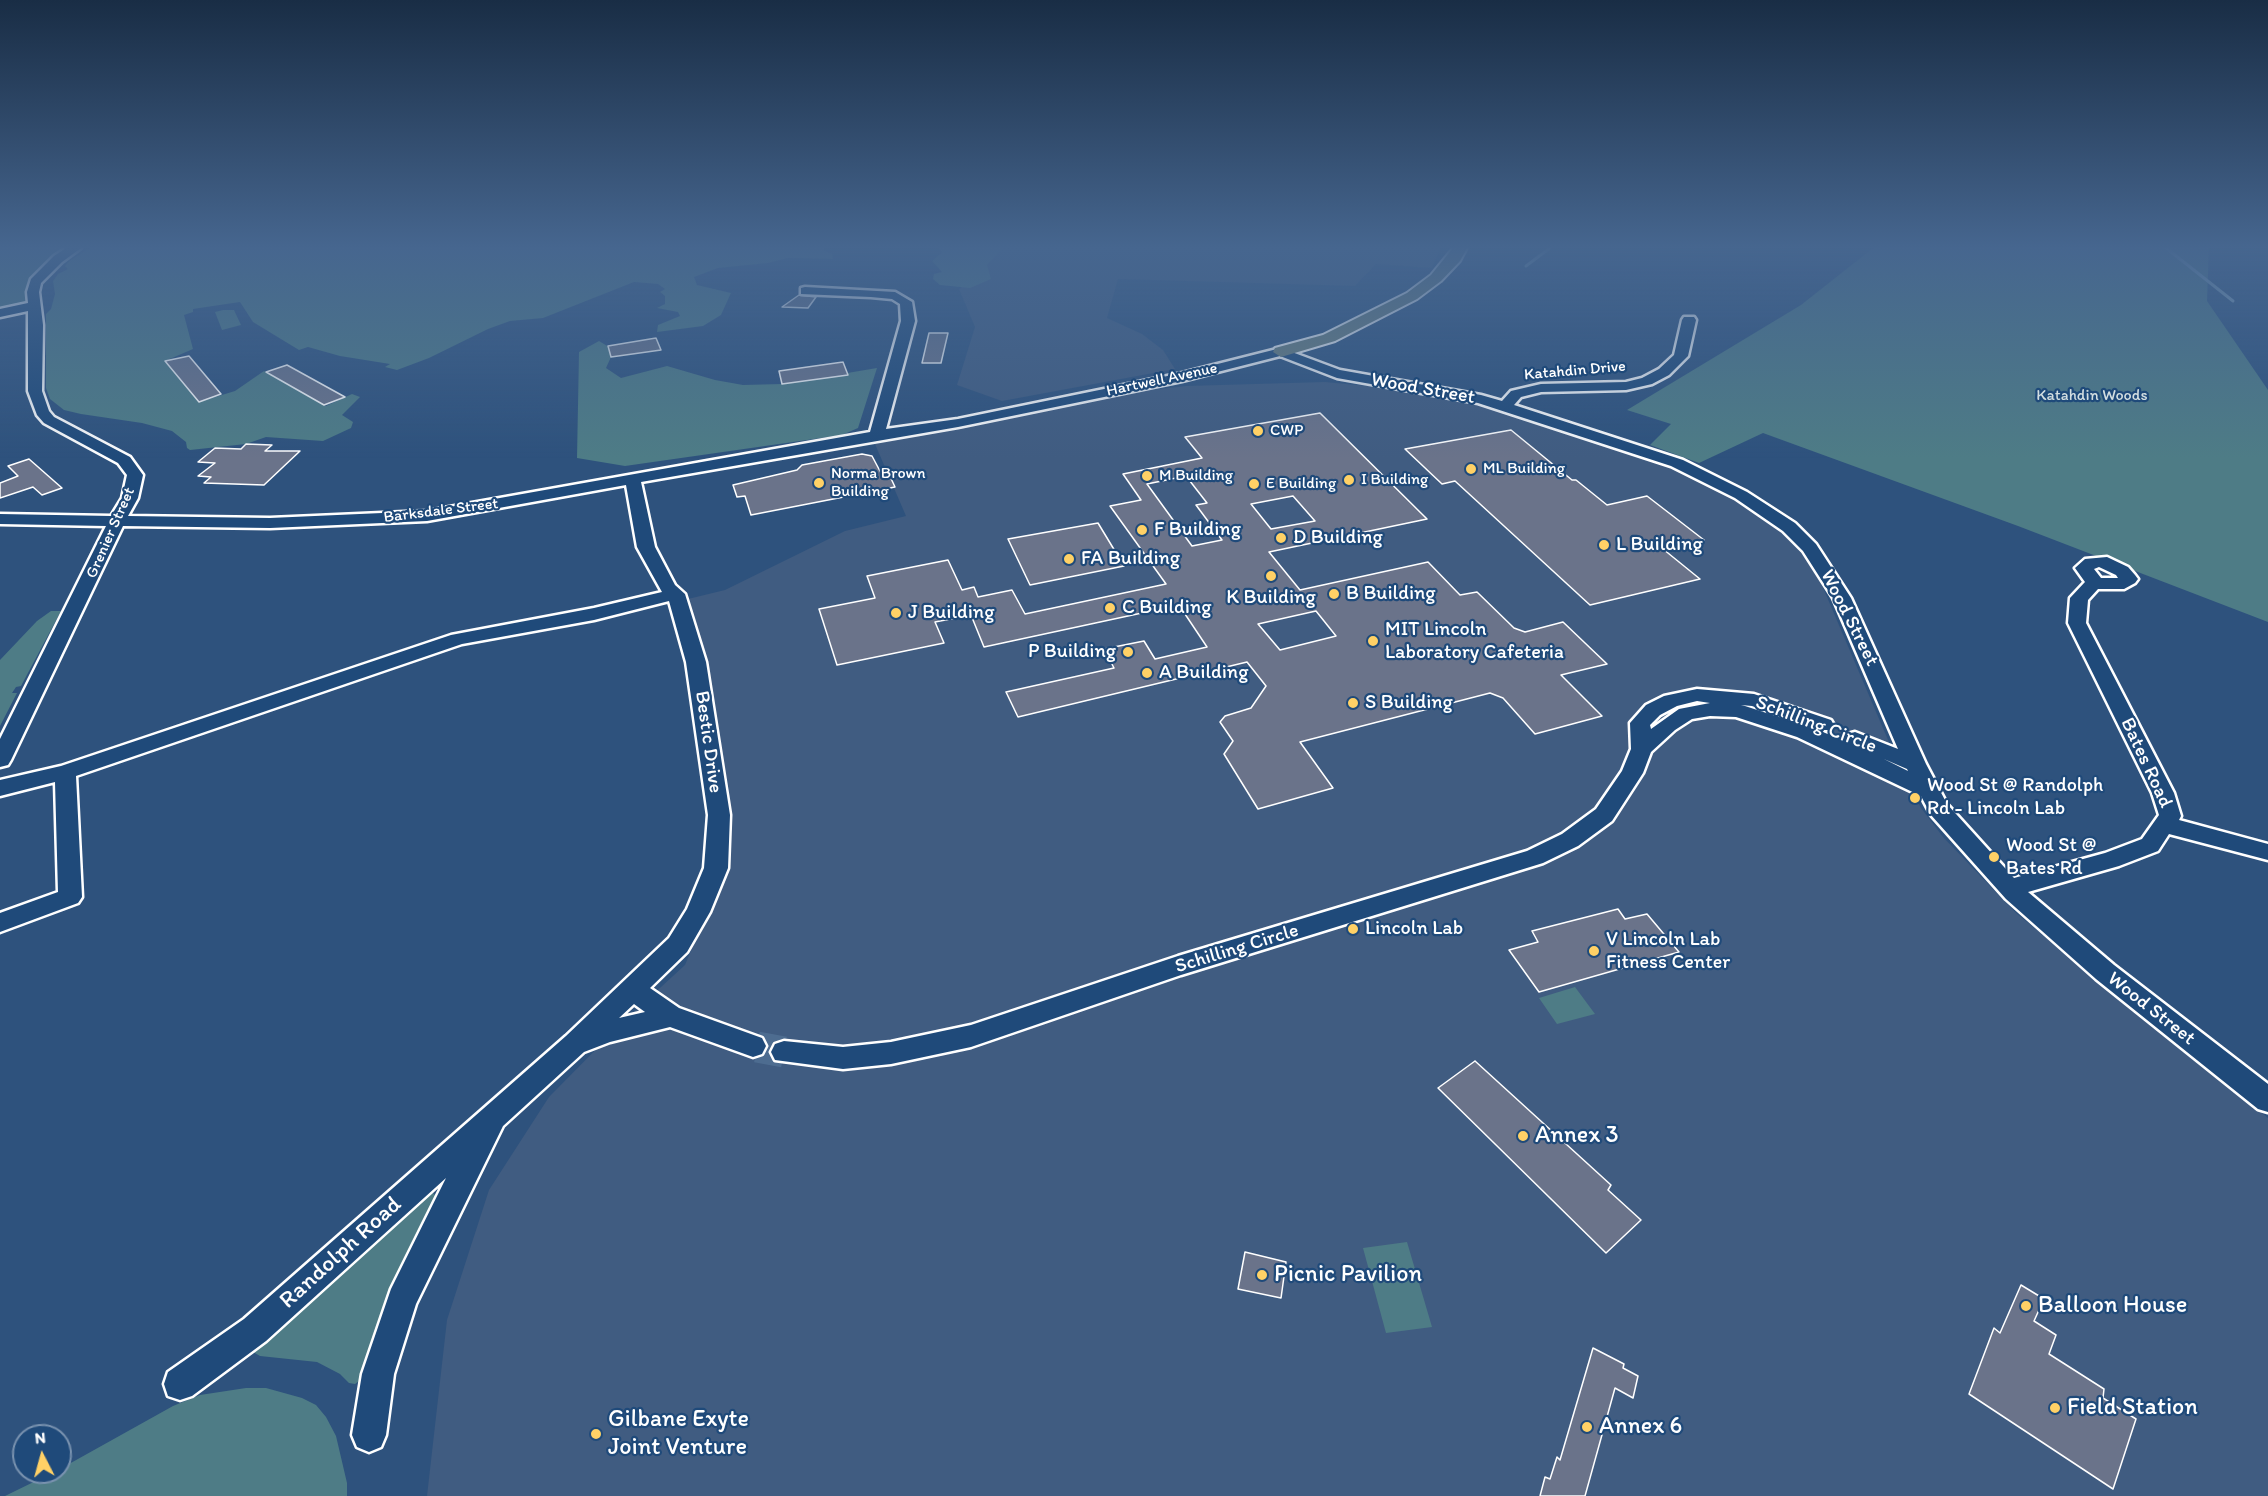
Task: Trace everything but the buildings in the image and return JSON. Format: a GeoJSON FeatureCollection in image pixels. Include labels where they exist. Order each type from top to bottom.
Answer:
{"type":"FeatureCollection","features":[{"type":"Feature","properties":{"kind":"main road","name":"Hartwell Avenue"},"geometry":{"type":"LineString","coordinates":[[1281,352],[1329,338],[1369,318]]}},
{"type":"Feature","properties":{"kind":"street","name":"Grenier Street"},"geometry":{"type":"LineString","coordinates":[[0,760],[117,520],[130,498],[135,475],[124,460],[49,420],[42,412],[34,377],[34,318]]}},
{"type":"Feature","properties":{"kind":"street"},"geometry":{"type":"LineString","coordinates":[[877,435],[908,318]]}},
{"type":"Feature","properties":{"kind":"street","name":"Katahdin Drive"},"geometry":{"type":"LineString","coordinates":[[1505,406],[1516,394],[1540,388],[1626,386],[1647,381],[1664,372],[1681,356],[1689,320]]}},
{"type":"Feature","properties":{"kind":"street","name":"Hartwell Avenue"},"geometry":{"type":"LineString","coordinates":[[956,418],[1047,404],[1182,377],[1281,352]]}},
{"type":"Feature","properties":{"kind":"street","name":"Wood Street"},"geometry":{"type":"LineString","coordinates":[[1281,352],[1337,374],[1443,391],[1505,406],[1677,464],[1741,495],[1789,527],[1810,548],[1842,598],[1915,764],[1939,809],[2009,888],[2105,972],[2268,1100]]}},
{"type":"Feature","properties":{"kind":"street","name":"Barksdale Street"},"geometry":{"type":"LineString","coordinates":[[0,519],[270,523],[395,519],[478,508],[877,435],[956,418]]}},
{"type":"Feature","properties":{"kind":"street","name":"Bestic Drive"},"geometry":{"type":"LineString","coordinates":[[633,480],[649,554],[668,588],[676,594],[696,662],[719,815],[716,868],[698,912],[678,945],[633,989]]}},
{"type":"Feature","properties":{"kind":"street","name":"Bates Road"},"geometry":{"type":"LineString","coordinates":[[2009,888],[2111,860],[2150,845],[2166,825],[2170,816],[2163,794],[2077,623],[2076,611],[2079,598],[2095,582]]}},
{"type":"Feature","properties":{"kind":"street"},"geometry":{"type":"LineString","coordinates":[[0,788],[65,772],[458,639],[594,614],[676,594]]}},
{"type":"Feature","properties":{"kind":"street","name":"Schilling Circle"},"geometry":{"type":"LineString","coordinates":[[1642,749],[1640,723],[1653,710],[1671,701],[1697,695],[1722,695],[1754,699],[1794,712],[1915,764]]}},
{"type":"Feature","properties":{"kind":"street","name":"Schilling Circle"},"geometry":{"type":"LineString","coordinates":[[784,1052],[843,1059],[891,1053],[971,1036],[1178,966],[1535,857],[1570,840],[1604,814],[1632,773],[1642,749],[1668,725],[1686,714],[1710,709],[1738,711],[1804,732],[1866,759],[1929,791]]}},
{"type":"Feature","properties":{"kind":"street"},"geometry":{"type":"LineString","coordinates":[[0,923],[70,897],[65,772]]}},
{"type":"Feature","properties":{"kind":"street"},"geometry":{"type":"LineString","coordinates":[[2166,825],[2268,852]]}},
{"type":"Feature","properties":{"kind":"street"},"geometry":{"type":"LineString","coordinates":[[633,989],[670,1016],[753,1046]]}},
{"type":"Feature","properties":{"kind":"street","name":"Randolph Road"},"geometry":{"type":"LineString","coordinates":[[180,1384],[255,1330],[575,1044],[633,989]]}},
{"type":"Feature","properties":{"kind":"street"},"geometry":{"type":"LineString","coordinates":[[575,1044],[607,1032],[670,1016]]}},
{"type":"Feature","properties":{"kind":"street","name":"Randolph Road"},"geometry":{"type":"LineString","coordinates":[[369,1435],[378,1374],[402,1300],[457,1186],[497,1114]]}},
{"type":"Feature","properties":{"kind":"shaded area"},"geometry":{"type":"Polygon","coordinates":[[[971,318],[1107,318],[1142,334],[1163,350],[1175,369],[1002,401],[957,385],[975,327],[971,318]]]}},
{"type":"Feature","properties":{"kind":"shaded area"},"geometry":{"type":"Polygon","coordinates":[[[1325,382],[1420,391],[1471,402],[1680,469],[1740,501],[1784,535],[1801,553],[1818,576],[1900,768],[1921,808],[1943,837],[2016,913],[2268,1118],[2268,1496],[427,1496],[447,1320],[489,1190],[549,1097],[624,1021],[685,965],[725,870],[729,788],[688,599],[725,590],[845,531],[906,516],[875,444],[1143,391],[1186,386],[1325,382]]]}},
{"type":"Feature","properties":{"kind":"green space"},"geometry":{"type":"Polygon","coordinates":[[[46,318],[185,318],[193,349],[165,361],[199,402],[235,391],[264,371],[326,406],[352,394],[360,397],[342,415],[353,422],[351,428],[323,441],[266,437],[246,444],[190,450],[186,442],[172,431],[142,423],[64,410],[50,399],[46,388],[46,318]]]}},
{"type":"Feature","properties":{"kind":"green space"},"geometry":{"type":"Polygon","coordinates":[[[217,318],[238,318],[241,325],[222,330],[217,318]]]}},
{"type":"Feature","properties":{"kind":"green space"},"geometry":{"type":"Polygon","coordinates":[[[250,318],[543,318],[510,321],[397,370],[385,367],[390,364],[340,356],[308,347],[299,350],[253,322],[250,318]]]}},
{"type":"Feature","properties":{"kind":"green space"},"geometry":{"type":"Polygon","coordinates":[[[676,318],[716,318],[703,326],[657,332],[658,325],[676,318]]]}},
{"type":"Feature","properties":{"kind":"green space","name":"Katahdin Woods"},"geometry":{"type":"Polygon","coordinates":[[[1780,318],[2219,318],[2268,390],[2268,622],[2018,526],[1763,433],[1699,463],[1650,445],[1671,424],[1627,410],[1780,318]]]}},
{"type":"Feature","properties":{"kind":"green space"},"geometry":{"type":"Polygon","coordinates":[[[599,341],[609,347],[611,357],[606,368],[621,378],[667,366],[715,380],[743,385],[782,384],[877,368],[858,428],[842,435],[625,466],[577,458],[579,352],[599,341]]]}},
{"type":"Feature","properties":{"kind":"green space"},"geometry":{"type":"Polygon","coordinates":[[[51,611],[61,611],[21,686],[16,687],[12,693],[17,693],[0,726],[0,660],[37,621],[51,611]]]}},
{"type":"Feature","properties":{"kind":"green space"},"geometry":{"type":"Polygon","coordinates":[[[1575,987],[1595,1014],[1557,1024],[1539,998],[1575,987]]]}},
{"type":"Feature","properties":{"kind":"green space"},"geometry":{"type":"Polygon","coordinates":[[[431,1191],[436,1196],[395,1281],[362,1379],[355,1384],[349,1383],[340,1374],[317,1362],[260,1356],[253,1352],[254,1348],[431,1191]]]}},
{"type":"Feature","properties":{"kind":"green space"},"geometry":{"type":"Polygon","coordinates":[[[1407,1242],[1432,1327],[1386,1333],[1363,1248],[1407,1242]]]}},
{"type":"Feature","properties":{"kind":"green space"},"geometry":{"type":"Polygon","coordinates":[[[246,1388],[266,1388],[302,1398],[316,1405],[326,1417],[336,1436],[347,1483],[347,1496],[5,1496],[30,1484],[72,1484],[72,1462],[173,1406],[200,1395],[246,1388]]]}},
{"type":"Feature","properties":{"kind":"tunnel"},"geometry":{"type":"LineString","coordinates":[[753,1046],[765,1048]]}},
{"type":"Feature","properties":{"kind":"tunnel"},"geometry":{"type":"LineString","coordinates":[[757,1047],[784,1052]]}},
{"type":"Feature","properties":{"kind":"place","name":"CWP"},"geometry":{"type":"Point","coordinates":[1258,431]}},
{"type":"Feature","properties":{"kind":"place","name":"ML Building"},"geometry":{"type":"Point","coordinates":[1471,469]}},
{"type":"Feature","properties":{"kind":"place","name":"M Building"},"geometry":{"type":"Point","coordinates":[1147,476]}},
{"type":"Feature","properties":{"kind":"place","name":"I Building"},"geometry":{"type":"Point","coordinates":[1349,480]}},
{"type":"Feature","properties":{"kind":"place","name":"Norma Brown Building"},"geometry":{"type":"Point","coordinates":[819,483]}},
{"type":"Feature","properties":{"kind":"place","name":"E Building"},"geometry":{"type":"Point","coordinates":[1254,484]}},
{"type":"Feature","properties":{"kind":"place","name":"F Building"},"geometry":{"type":"Point","coordinates":[1142,530]}},
{"type":"Feature","properties":{"kind":"place","name":"D Building"},"geometry":{"type":"Point","coordinates":[1281,538]}},
{"type":"Feature","properties":{"kind":"place","name":"L Building"},"geometry":{"type":"Point","coordinates":[1604,545]}},
{"type":"Feature","properties":{"kind":"place","name":"FA Building"},"geometry":{"type":"Point","coordinates":[1069,559]}},
{"type":"Feature","properties":{"kind":"place","name":"K Building"},"geometry":{"type":"Point","coordinates":[1271,576]}},
{"type":"Feature","properties":{"kind":"place","name":"B Building"},"geometry":{"type":"Point","coordinates":[1334,594]}},
{"type":"Feature","properties":{"kind":"place","name":"C Building"},"geometry":{"type":"Point","coordinates":[1110,608]}},
{"type":"Feature","properties":{"kind":"place","name":"J Building"},"geometry":{"type":"Point","coordinates":[896,613]}},
{"type":"Feature","properties":{"kind":"place","name":"MIT Lincoln Laboratory Cafeteria"},"geometry":{"type":"Point","coordinates":[1373,641]}},
{"type":"Feature","properties":{"kind":"place","name":"P Building"},"geometry":{"type":"Point","coordinates":[1128,652]}},
{"type":"Feature","properties":{"kind":"place","name":"A Building"},"geometry":{"type":"Point","coordinates":[1147,673]}},
{"type":"Feature","properties":{"kind":"place","name":"S Building"},"geometry":{"type":"Point","coordinates":[1353,703]}},
{"type":"Feature","properties":{"kind":"place","name":"Wood St @ Randolph Rd - Lincoln Lab"},"geometry":{"type":"Point","coordinates":[1915,798]}},
{"type":"Feature","properties":{"kind":"place","name":"Wood St @ Bates Rd"},"geometry":{"type":"Point","coordinates":[1994,857]}},
{"type":"Feature","properties":{"kind":"place","name":"Lincoln Lab"},"geometry":{"type":"Point","coordinates":[1353,929]}},
{"type":"Feature","properties":{"kind":"place","name":"V Lincoln Lab Fitness Center"},"geometry":{"type":"Point","coordinates":[1594,951]}},
{"type":"Feature","properties":{"kind":"place","name":"Annex 3"},"geometry":{"type":"Point","coordinates":[1523,1136]}},
{"type":"Feature","properties":{"kind":"place","name":"Picnic Pavilion"},"geometry":{"type":"Point","coordinates":[1262,1275]}},
{"type":"Feature","properties":{"kind":"place","name":"Balloon House"},"geometry":{"type":"Point","coordinates":[2026,1306]}},
{"type":"Feature","properties":{"kind":"place","name":"Field Station"},"geometry":{"type":"Point","coordinates":[2055,1408]}},
{"type":"Feature","properties":{"kind":"place","name":"Annex 6"},"geometry":{"type":"Point","coordinates":[1587,1427]}},
{"type":"Feature","properties":{"kind":"place","name":"Gilbane Exyte Joint Venture"},"geometry":{"type":"Point","coordinates":[596,1434]}}]}
